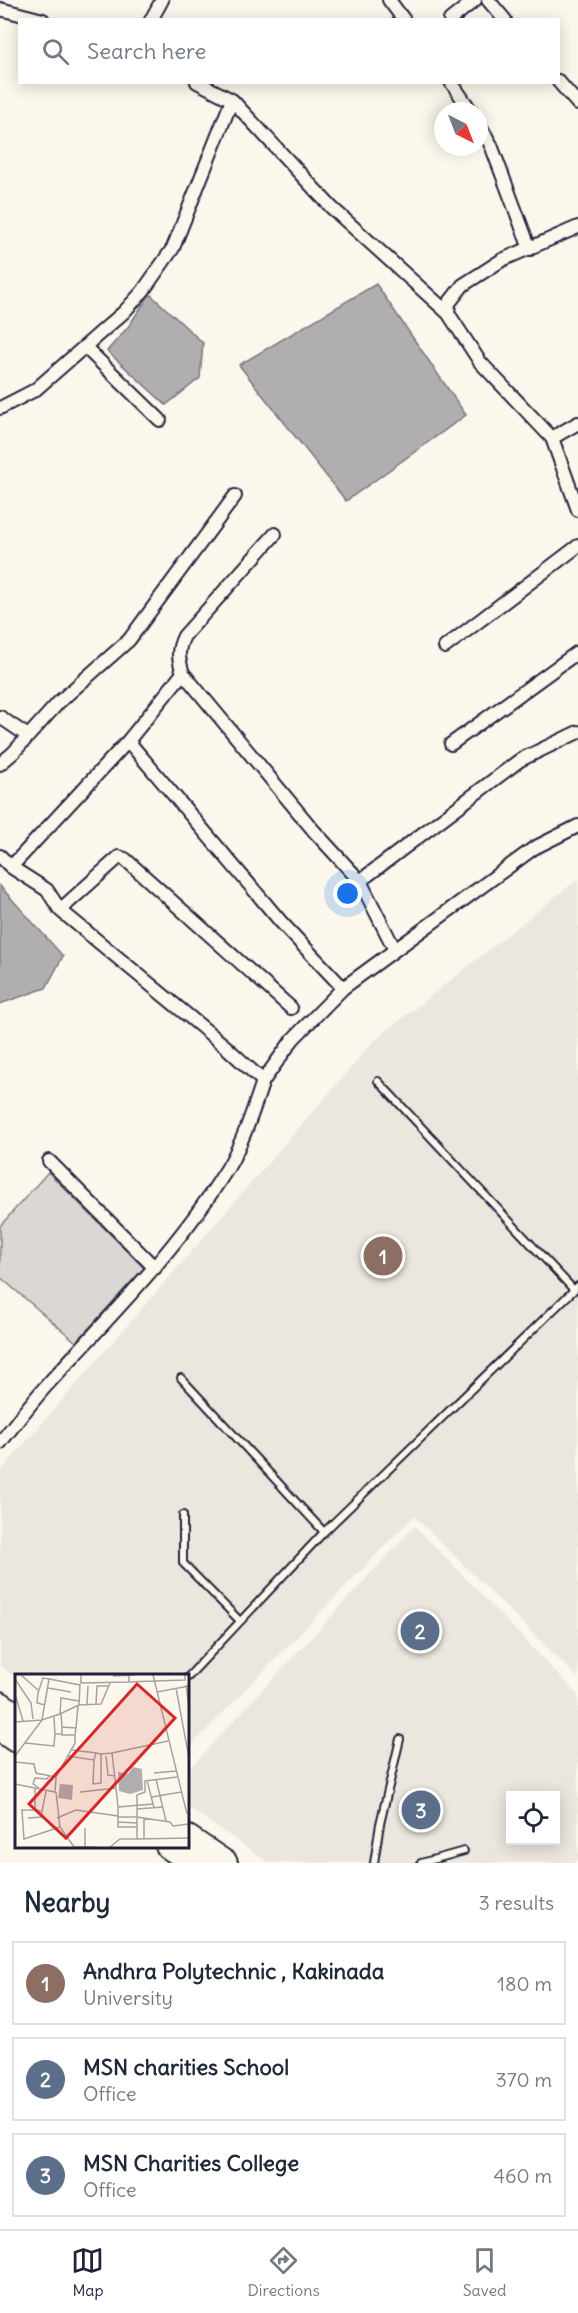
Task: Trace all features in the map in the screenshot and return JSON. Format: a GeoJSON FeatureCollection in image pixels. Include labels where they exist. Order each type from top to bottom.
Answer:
{"type":"FeatureCollection","features":[{"type":"Feature","properties":{"kind":"highway"},"geometry":{"type":"LineString","coordinates":[[0,1704],[15,1714]]}},
{"type":"Feature","properties":{"kind":"highway"},"geometry":{"type":"LineString","coordinates":[[0,1729],[15,1739]]}},
{"type":"Feature","properties":{"kind":"highway"},"geometry":{"type":"LineString","coordinates":[[189,1839],[225,1863]]}},
{"type":"Feature","properties":{"kind":"highway"},"geometry":{"type":"LineString","coordinates":[[171,1848],[193,1863]]}},
{"type":"Feature","properties":{"kind":"street"},"geometry":{"type":"LineString","coordinates":[[152,18],[162,0]]}},
{"type":"Feature","properties":{"kind":"street"},"geometry":{"type":"LineString","coordinates":[[389,0],[402,18]]}},
{"type":"Feature","properties":{"kind":"street"},"geometry":{"type":"LineString","coordinates":[[452,18],[475,0]]}},
{"type":"Feature","properties":{"kind":"street"},"geometry":{"type":"LineString","coordinates":[[488,0],[503,18]]}},
{"type":"Feature","properties":{"kind":"street"},"geometry":{"type":"LineString","coordinates":[[0,9],[35,18]]}},
{"type":"Feature","properties":{"kind":"street"},"geometry":{"type":"LineString","coordinates":[[560,83],[578,104]]}},
{"type":"Feature","properties":{"kind":"street"},"geometry":{"type":"LineString","coordinates":[[200,84],[232,100],[332,208],[448,313],[480,362],[552,438],[578,510]]}},
{"type":"Feature","properties":{"kind":"street"},"geometry":{"type":"LineString","coordinates":[[452,84],[465,102]]}},
{"type":"Feature","properties":{"kind":"street"},"geometry":{"type":"LineString","coordinates":[[0,408],[35,390],[124,312],[143,291],[173,248],[232,100]]}},
{"type":"Feature","properties":{"kind":"street"},"geometry":{"type":"LineString","coordinates":[[488,140],[530,249]]}},
{"type":"Feature","properties":{"kind":"street"},"geometry":{"type":"LineString","coordinates":[[448,313],[449,303],[463,285],[502,260],[578,227]]}},
{"type":"Feature","properties":{"kind":"street"},"geometry":{"type":"LineString","coordinates":[[85,347],[160,420]]}},
{"type":"Feature","properties":{"kind":"street"},"geometry":{"type":"LineString","coordinates":[[552,438],[578,423]]}},
{"type":"Feature","properties":{"kind":"street"},"geometry":{"type":"LineString","coordinates":[[0,764],[59,702],[129,640],[235,496]]}},
{"type":"Feature","properties":{"kind":"street"},"geometry":{"type":"LineString","coordinates":[[275,534],[184,636],[179,645],[178,658],[183,673],[314,831],[360,881],[395,950]]}},
{"type":"Feature","properties":{"kind":"street"},"geometry":{"type":"LineString","coordinates":[[445,647],[578,546]]}},
{"type":"Feature","properties":{"kind":"street"},"geometry":{"type":"LineString","coordinates":[[451,744],[578,652]]}},
{"type":"Feature","properties":{"kind":"street"},"geometry":{"type":"LineString","coordinates":[[11,867],[128,741],[183,673]]}},
{"type":"Feature","properties":{"kind":"street"},"geometry":{"type":"LineString","coordinates":[[0,717],[28,736]]}},
{"type":"Feature","properties":{"kind":"street"},"geometry":{"type":"LineString","coordinates":[[360,881],[520,760],[578,732]]}},
{"type":"Feature","properties":{"kind":"street"},"geometry":{"type":"LineString","coordinates":[[128,741],[281,922],[344,988]]}},
{"type":"Feature","properties":{"kind":"street"},"geometry":{"type":"LineString","coordinates":[[0,1443],[44,1388],[181,1237],[228,1167],[250,1119],[263,1081],[293,1040],[317,1013],[344,988],[534,848],[578,826]]}},
{"type":"Feature","properties":{"kind":"street"},"geometry":{"type":"LineString","coordinates":[[0,856],[11,867],[47,890],[60,910],[226,1047],[263,1081]]}},
{"type":"Feature","properties":{"kind":"street"},"geometry":{"type":"LineString","coordinates":[[60,910],[119,857],[125,859],[291,1008]]}},
{"type":"Feature","properties":{"kind":"street"},"geometry":{"type":"LineString","coordinates":[[49,1161],[155,1268]]}},
{"type":"Feature","properties":{"kind":"lane"},"geometry":{"type":"LineString","coordinates":[[189,1676],[324,1532],[576,1288],[378,1081]]}},
{"type":"Feature","properties":{"kind":"lane"},"geometry":{"type":"LineString","coordinates":[[181,1378],[324,1532]]}},
{"type":"Feature","properties":{"kind":"lane"},"geometry":{"type":"LineString","coordinates":[[183,1515],[183,1563],[240,1621]]}},
{"type":"Feature","properties":{"kind":"lane"},"geometry":{"type":"LineString","coordinates":[[374,1863],[380,1824],[400,1739]]}},
{"type":"Feature","properties":{"kind":"lane"},"geometry":{"type":"LineString","coordinates":[[421,1863],[465,1851]]}},
{"type":"Feature","properties":{"kind":"shaded area"},"geometry":{"type":"Polygon","coordinates":[[[376,284],[466,415],[346,501],[239,365],[376,284]]]}},
{"type":"Feature","properties":{"kind":"shaded area"},"geometry":{"type":"Polygon","coordinates":[[[150,294],[203,343],[200,378],[166,405],[107,351],[128,327],[150,294]]]}},
{"type":"Feature","properties":{"kind":"shaded area"},"geometry":{"type":"Polygon","coordinates":[[[578,879],[578,1678],[414,1516],[189,1748],[189,1674],[15,1674],[15,1677],[0,1665],[0,1472],[375,1040],[578,879]]]}},
{"type":"Feature","properties":{"kind":"shaded area"},"geometry":{"type":"Polygon","coordinates":[[[0,886],[63,956],[46,988],[0,1004],[0,886]]]}},
{"type":"Feature","properties":{"kind":"shaded area"},"geometry":{"type":"Polygon","coordinates":[[[48,1172],[144,1268],[76,1342],[0,1277],[0,1226],[48,1172]]]}},
{"type":"Feature","properties":{"kind":"shaded area"},"geometry":{"type":"Polygon","coordinates":[[[415,1526],[578,1695],[578,1859],[574,1863],[269,1863],[189,1808],[189,1769],[415,1526]]]}},
{"type":"Feature","properties":{"kind":"place","name":"Andhra Polytechnic , Kakinada"},"geometry":{"type":"Point","coordinates":[383,1256]}},
{"type":"Feature","properties":{"kind":"place","name":"MSN charities School"},"geometry":{"type":"Point","coordinates":[420,1631]}},
{"type":"Feature","properties":{"kind":"place","name":"MSN Charities College"},"geometry":{"type":"Point","coordinates":[421,1810]}}]}
